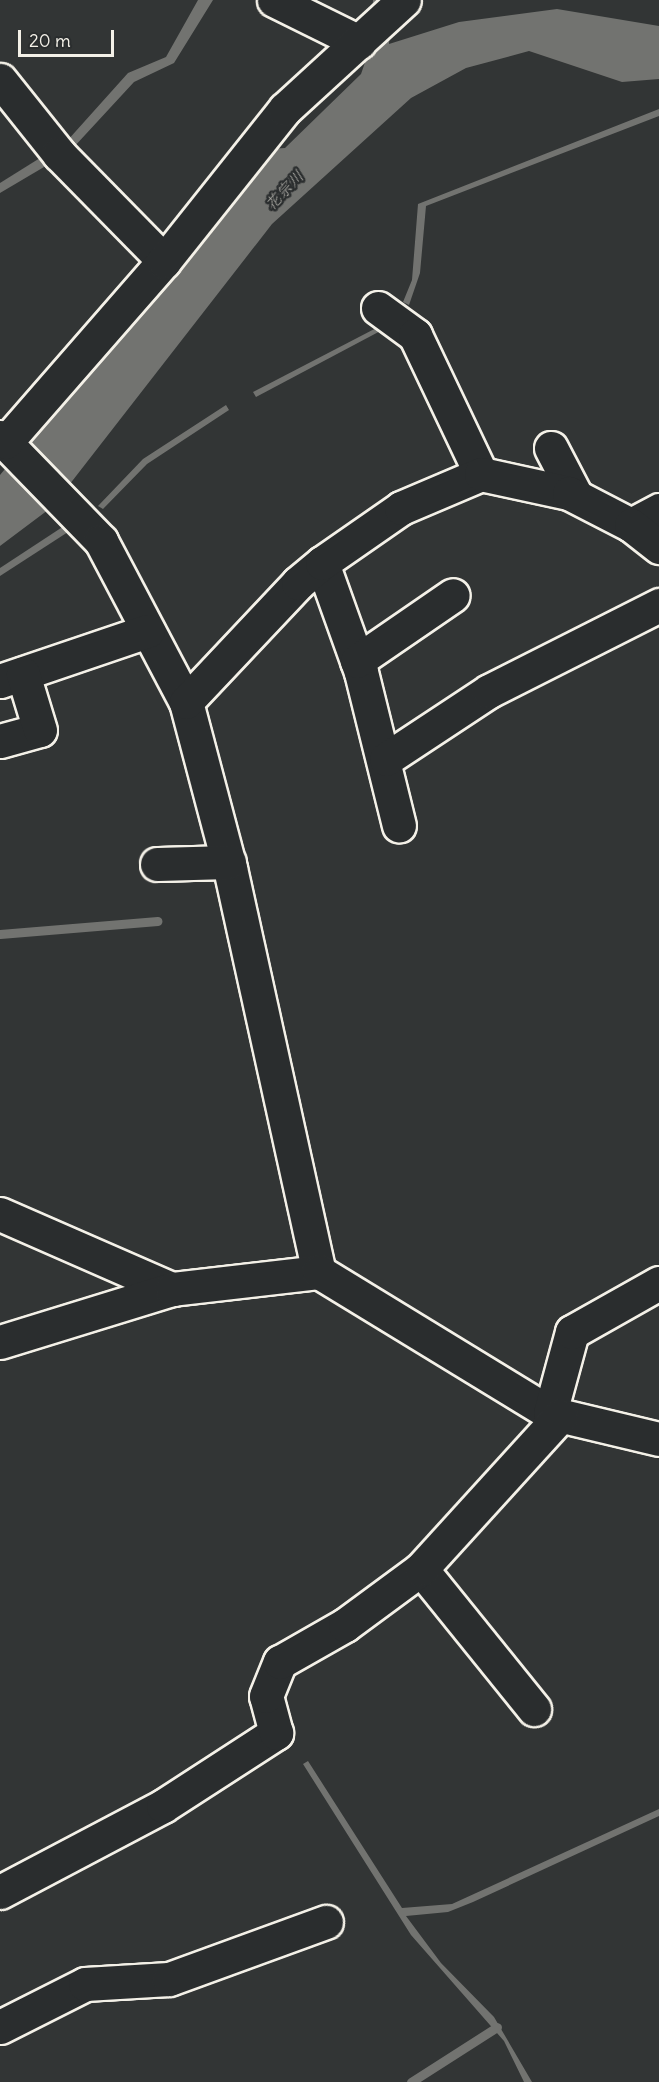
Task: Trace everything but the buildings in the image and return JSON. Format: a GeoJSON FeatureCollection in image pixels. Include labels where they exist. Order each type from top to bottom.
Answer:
{"type":"FeatureCollection","features":[{"type":"Feature","properties":{"kind":"street"},"geometry":{"type":"LineString","coordinates":[[274,0],[359,42]]}},
{"type":"Feature","properties":{"kind":"street"},"geometry":{"type":"LineString","coordinates":[[319,1272],[229,862],[186,702],[101,541],[3,439],[164,261],[285,109],[404,0]]}},
{"type":"Feature","properties":{"kind":"street"},"geometry":{"type":"LineString","coordinates":[[0,80],[59,154],[164,261]]}},
{"type":"Feature","properties":{"kind":"street"},"geometry":{"type":"LineString","coordinates":[[378,308],[415,335],[481,474]]}},
{"type":"Feature","properties":{"kind":"street"},"geometry":{"type":"LineString","coordinates":[[551,448],[576,496]]}},
{"type":"Feature","properties":{"kind":"street"},"geometry":{"type":"LineString","coordinates":[[186,702],[322,563],[400,508],[481,474],[525,480],[645,518],[659,547]]}},
{"type":"Feature","properties":{"kind":"street"},"geometry":{"type":"LineString","coordinates":[[322,563],[357,661],[387,759],[399,825]]}},
{"type":"Feature","properties":{"kind":"street"},"geometry":{"type":"LineString","coordinates":[[357,661],[453,595]]}},
{"type":"Feature","properties":{"kind":"street"},"geometry":{"type":"LineString","coordinates":[[387,759],[489,691],[659,605]]}},
{"type":"Feature","properties":{"kind":"street"},"geometry":{"type":"LineString","coordinates":[[0,741],[40,730],[11,677],[148,631]]}},
{"type":"Feature","properties":{"kind":"street"},"geometry":{"type":"LineString","coordinates":[[157,864],[229,862]]}},
{"type":"Feature","properties":{"kind":"street"},"geometry":{"type":"LineString","coordinates":[[0,1214],[172,1289]]}},
{"type":"Feature","properties":{"kind":"street"},"geometry":{"type":"LineString","coordinates":[[0,1342],[172,1289],[319,1272],[555,1414],[659,1439]]}},
{"type":"Feature","properties":{"kind":"street"},"geometry":{"type":"LineString","coordinates":[[0,1892],[163,1806],[276,1733],[266,1696],[280,1662],[345,1625],[422,1569],[555,1414],[572,1332],[659,1283]]}},
{"type":"Feature","properties":{"kind":"street"},"geometry":{"type":"LineString","coordinates":[[422,1569],[534,1709]]}},
{"type":"Feature","properties":{"kind":"street"},"geometry":{"type":"LineString","coordinates":[[0,2027],[85,1984],[169,1979],[326,1922]]}},
{"type":"Feature","properties":{"kind":"water"},"geometry":{"type":"Polygon","coordinates":[[[198,0],[213,0],[174,63],[134,82],[73,148],[67,141],[128,73],[166,57],[198,0]]]}},
{"type":"Feature","properties":{"kind":"water","name":"花宗川"},"geometry":{"type":"Polygon","coordinates":[[[373,0],[392,0],[389,44],[459,22],[557,9],[659,26],[659,79],[622,82],[529,51],[466,68],[411,98],[272,224],[52,507],[0,546],[0,475],[270,149],[285,148],[361,74],[370,48],[373,0]]]}},
{"type":"Feature","properties":{"kind":"water"},"geometry":{"type":"Polygon","coordinates":[[[659,109],[659,116],[426,206],[420,273],[409,305],[403,302],[412,280],[418,204],[659,109]]]}},
{"type":"Feature","properties":{"kind":"water"},"geometry":{"type":"Polygon","coordinates":[[[40,158],[44,167],[0,193],[0,183],[40,158]]]}},
{"type":"Feature","properties":{"kind":"water"},"geometry":{"type":"Polygon","coordinates":[[[384,324],[386,328],[256,397],[253,392],[384,324]]]}},
{"type":"Feature","properties":{"kind":"water"},"geometry":{"type":"Polygon","coordinates":[[[226,405],[229,410],[147,464],[103,509],[98,506],[143,459],[226,405]]]}},
{"type":"Feature","properties":{"kind":"water"},"geometry":{"type":"Polygon","coordinates":[[[64,526],[68,532],[0,576],[0,568],[64,526]]]}},
{"type":"Feature","properties":{"kind":"water"},"geometry":{"type":"Polygon","coordinates":[[[308,1761],[402,1908],[452,1904],[659,1809],[659,1816],[473,1902],[448,1912],[406,1916],[441,1963],[494,2017],[532,2082],[524,2082],[504,2041],[411,1935],[303,1764],[308,1761]]]}},
{"type":"Feature","properties":{"kind":"waterway"},"geometry":{"type":"LineString","coordinates":[[0,934],[157,921]]}},
{"type":"Feature","properties":{"kind":"waterway"},"geometry":{"type":"LineString","coordinates":[[411,2082],[497,2027]]}}]}
